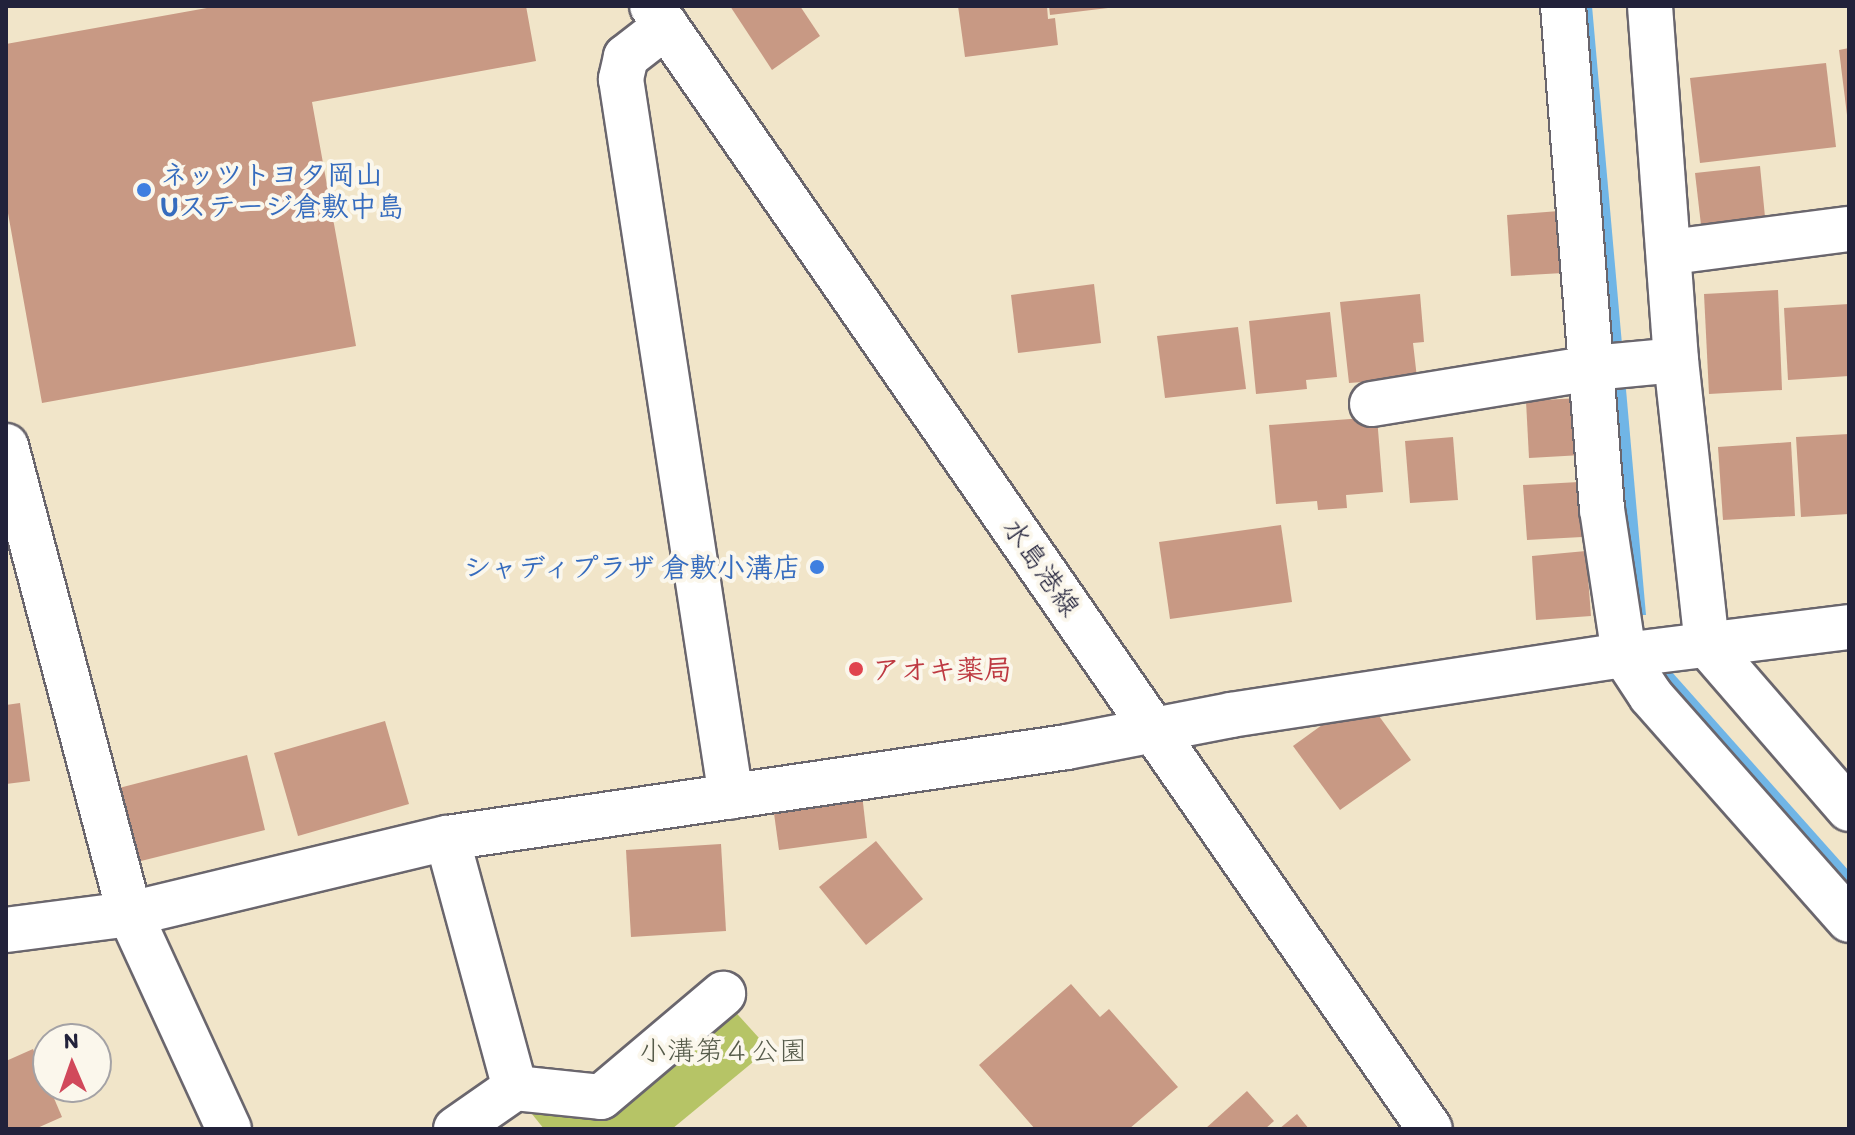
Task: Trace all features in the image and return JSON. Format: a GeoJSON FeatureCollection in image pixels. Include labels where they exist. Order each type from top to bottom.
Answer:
{"type":"FeatureCollection","features":[{"type":"Feature","properties":{"kind":"street"},"geometry":{"type":"LineString","coordinates":[[1563,6],[1626,364],[1707,645],[1849,809]]}},
{"type":"Feature","properties":{"kind":"street"},"geometry":{"type":"LineString","coordinates":[[1650,6],[1671,252],[1626,364],[1602,509],[1624,655],[1651,696],[1849,920]]}},
{"type":"Feature","properties":{"kind":"street"},"geometry":{"type":"LineString","coordinates":[[659,16],[626,57],[621,79],[731,797]]}},
{"type":"Feature","properties":{"kind":"street","name":"水島港線"},"geometry":{"type":"LineString","coordinates":[[659,16],[1430,1129]]}},
{"type":"Feature","properties":{"kind":"street"},"geometry":{"type":"LineString","coordinates":[[1671,252],[1849,229]]}},
{"type":"Feature","properties":{"kind":"street"},"geometry":{"type":"LineString","coordinates":[[1372,404],[1626,364]]}},
{"type":"Feature","properties":{"kind":"street"},"geometry":{"type":"LineString","coordinates":[[6,446],[130,914],[229,1129]]}},
{"type":"Feature","properties":{"kind":"street"},"geometry":{"type":"LineString","coordinates":[[6,930],[130,914],[447,838],[731,797],[1624,655],[1849,627]]}},
{"type":"Feature","properties":{"kind":"street"},"geometry":{"type":"LineString","coordinates":[[447,838],[515,1088]]}},
{"type":"Feature","properties":{"kind":"street"},"geometry":{"type":"LineString","coordinates":[[456,1129],[515,1088],[601,1097],[723,994]]}},
{"type":"Feature","properties":{"kind":"green space","name":"小溝第４公園"},"geometry":{"type":"Polygon","coordinates":[[[730,1006],[769,1049],[672,1129],[544,1129],[528,1109],[730,1006]]]}},
{"type":"Feature","properties":{"kind":"water"},"geometry":{"type":"Polygon","coordinates":[[[1578,6],[1592,6],[1646,615],[1631,615],[1578,6]]]}},
{"type":"Feature","properties":{"kind":"water"},"geometry":{"type":"Polygon","coordinates":[[[1671,671],[1849,871],[1849,895],[1653,674],[1671,671]]]}},
{"type":"Feature","properties":{"kind":"building"},"geometry":{"type":"Polygon","coordinates":[[[218,6],[526,6],[536,61],[312,102],[356,346],[42,403],[6,202],[6,44],[218,6]]]}},
{"type":"Feature","properties":{"kind":"building"},"geometry":{"type":"Polygon","coordinates":[[[730,6],[800,6],[820,36],[772,70],[730,6]]]}},
{"type":"Feature","properties":{"kind":"building"},"geometry":{"type":"Polygon","coordinates":[[[958,6],[1047,6],[1048,19],[1055,18],[1058,45],[965,57],[958,6]]]}},
{"type":"Feature","properties":{"kind":"building"},"geometry":{"type":"Polygon","coordinates":[[[1049,6],[1108,6],[1108,8],[1050,15],[1049,6]]]}},
{"type":"Feature","properties":{"kind":"building"},"geometry":{"type":"Polygon","coordinates":[[[1849,48],[1849,115],[1847,115],[1839,50],[1849,48]]]}},
{"type":"Feature","properties":{"kind":"building"},"geometry":{"type":"Polygon","coordinates":[[[1826,63],[1836,147],[1700,163],[1690,78],[1826,63]]]}},
{"type":"Feature","properties":{"kind":"building"},"geometry":{"type":"Polygon","coordinates":[[[1760,166],[1765,217],[1701,225],[1695,173],[1760,166]]]}},
{"type":"Feature","properties":{"kind":"building"},"geometry":{"type":"Polygon","coordinates":[[[1559,211],[1563,273],[1511,276],[1507,215],[1559,211]]]}},
{"type":"Feature","properties":{"kind":"building"},"geometry":{"type":"Polygon","coordinates":[[[1094,284],[1101,343],[1018,353],[1011,295],[1094,284]]]}},
{"type":"Feature","properties":{"kind":"building"},"geometry":{"type":"Polygon","coordinates":[[[1778,290],[1782,390],[1709,394],[1704,294],[1778,290]]]}},
{"type":"Feature","properties":{"kind":"building"},"geometry":{"type":"Polygon","coordinates":[[[1420,294],[1424,342],[1413,343],[1417,378],[1349,383],[1340,302],[1420,294]]]}},
{"type":"Feature","properties":{"kind":"building"},"geometry":{"type":"Polygon","coordinates":[[[1849,304],[1849,376],[1788,380],[1784,308],[1849,304]]]}},
{"type":"Feature","properties":{"kind":"building"},"geometry":{"type":"Polygon","coordinates":[[[1330,312],[1337,377],[1306,380],[1307,389],[1256,394],[1249,321],[1330,312]]]}},
{"type":"Feature","properties":{"kind":"building"},"geometry":{"type":"Polygon","coordinates":[[[1238,327],[1246,389],[1165,398],[1157,336],[1238,327]]]}},
{"type":"Feature","properties":{"kind":"building"},"geometry":{"type":"Polygon","coordinates":[[[1579,398],[1582,455],[1529,458],[1526,401],[1579,398]]]}},
{"type":"Feature","properties":{"kind":"building"},"geometry":{"type":"Polygon","coordinates":[[[1377,417],[1383,492],[1346,495],[1347,508],[1318,510],[1317,501],[1276,504],[1269,425],[1377,417]]]}},
{"type":"Feature","properties":{"kind":"building"},"geometry":{"type":"Polygon","coordinates":[[[1849,434],[1849,514],[1801,517],[1796,437],[1849,434]]]}},
{"type":"Feature","properties":{"kind":"building"},"geometry":{"type":"Polygon","coordinates":[[[1453,437],[1458,500],[1410,503],[1405,441],[1453,437]]]}},
{"type":"Feature","properties":{"kind":"building"},"geometry":{"type":"Polygon","coordinates":[[[1791,442],[1795,516],[1723,520],[1718,447],[1791,442]]]}},
{"type":"Feature","properties":{"kind":"building"},"geometry":{"type":"Polygon","coordinates":[[[1579,482],[1582,537],[1527,540],[1523,485],[1579,482]]]}},
{"type":"Feature","properties":{"kind":"building"},"geometry":{"type":"Polygon","coordinates":[[[1281,525],[1292,602],[1170,619],[1159,542],[1281,525]]]}},
{"type":"Feature","properties":{"kind":"building"},"geometry":{"type":"Polygon","coordinates":[[[1586,551],[1591,616],[1536,620],[1532,556],[1586,551]]]}},
{"type":"Feature","properties":{"kind":"building"},"geometry":{"type":"Polygon","coordinates":[[[1368,701],[1411,760],[1340,810],[1293,746],[1351,704],[1368,701]]]}},
{"type":"Feature","properties":{"kind":"building"},"geometry":{"type":"Polygon","coordinates":[[[20,703],[30,781],[6,784],[6,705],[20,703]]]}},
{"type":"Feature","properties":{"kind":"building"},"geometry":{"type":"Polygon","coordinates":[[[385,721],[409,804],[298,836],[274,753],[385,721]]]}},
{"type":"Feature","properties":{"kind":"building"},"geometry":{"type":"Polygon","coordinates":[[[247,755],[265,830],[137,862],[119,788],[247,755]]]}},
{"type":"Feature","properties":{"kind":"building"},"geometry":{"type":"Polygon","coordinates":[[[862,794],[867,838],[779,850],[773,806],[862,794]]]}},
{"type":"Feature","properties":{"kind":"building"},"geometry":{"type":"Polygon","coordinates":[[[876,841],[923,899],[866,945],[819,887],[876,841]]]}},
{"type":"Feature","properties":{"kind":"building"},"geometry":{"type":"Polygon","coordinates":[[[721,844],[726,931],[631,937],[626,850],[721,844]]]}},
{"type":"Feature","properties":{"kind":"building"},"geometry":{"type":"Polygon","coordinates":[[[1071,984],[1100,1017],[1109,1009],[1178,1087],[1129,1129],[1035,1129],[979,1065],[1071,984]]]}},
{"type":"Feature","properties":{"kind":"building"},"geometry":{"type":"Polygon","coordinates":[[[32,1049],[32,1103],[56,1103],[62,1117],[35,1129],[6,1129],[6,1061],[32,1049]]]}},
{"type":"Feature","properties":{"kind":"building"},"geometry":{"type":"Polygon","coordinates":[[[1247,1091],[1274,1121],[1265,1129],[1205,1129],[1247,1091]]]}},
{"type":"Feature","properties":{"kind":"building"},"geometry":{"type":"Polygon","coordinates":[[[1297,1114],[1309,1129],[1279,1129],[1297,1114]]]}},
{"type":"Feature","properties":{"kind":"place","name":"ネッツトヨタ岡山 Uステージ倉敷中島"},"geometry":{"type":"Point","coordinates":[144,190]}},
{"type":"Feature","properties":{"kind":"place","name":"シャディプラザ 倉敷小溝店"},"geometry":{"type":"Point","coordinates":[817,567]}},
{"type":"Feature","properties":{"kind":"place","name":"アオキ薬局"},"geometry":{"type":"Point","coordinates":[856,669]}}]}
